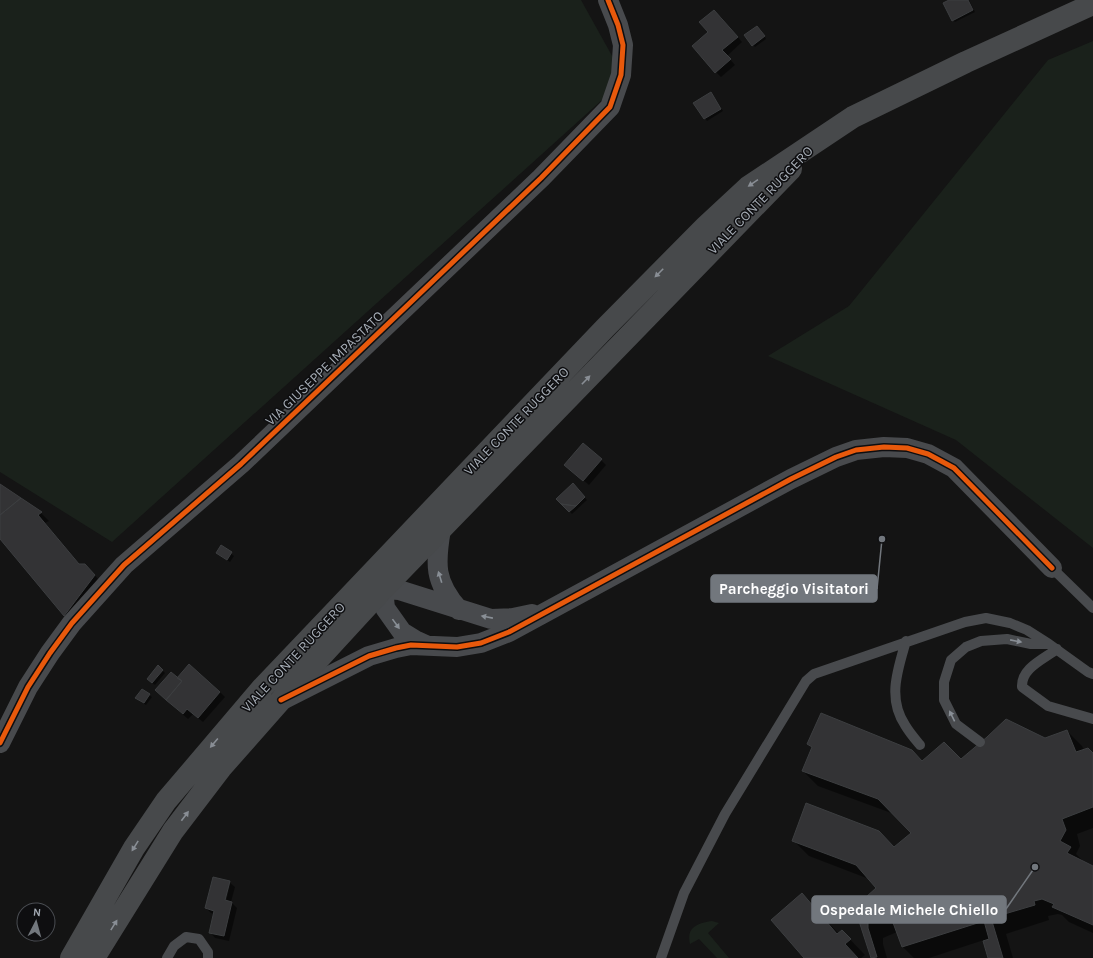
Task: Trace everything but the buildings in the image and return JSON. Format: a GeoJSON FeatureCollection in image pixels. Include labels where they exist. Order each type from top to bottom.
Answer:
{"type":"FeatureCollection","features":[{"type":"Feature","properties":{"kind":"main road"},"geometry":{"type":"LineString","coordinates":[[821,138],[853,117],[966,62],[1093,4]]}},
{"type":"Feature","properties":{"kind":"main road","name":"VIALE CONTE RUGGERO"},"geometry":{"type":"LineString","coordinates":[[71,958],[134,848],[166,801],[231,724],[280,670],[590,344],[706,226],[748,187],[821,138]]}},
{"type":"Feature","properties":{"kind":"main road","name":"VIALE CONTE RUGGERO"},"geometry":{"type":"LineString","coordinates":[[94,958],[173,831],[221,768],[280,700],[441,528],[821,138]]}},
{"type":"Feature","properties":{"kind":"street","name":"VIA GIUSEPPE IMPASTATO"},"geometry":{"type":"LineString","coordinates":[[0,743],[28,687],[50,653],[72,623],[124,565],[241,464],[541,178],[610,107],[621,75],[623,45],[618,25],[608,0]]}},
{"type":"Feature","properties":{"kind":"street"},"geometry":{"type":"LineString","coordinates":[[428,645],[415,640],[402,632],[385,608],[383,589],[388,572],[559,390],[590,344]]}},
{"type":"Feature","properties":{"kind":"street"},"geometry":{"type":"LineString","coordinates":[[280,700],[369,656],[411,645],[457,647],[481,643],[509,632],[791,479],[836,457],[856,450],[884,447],[907,448],[928,454],[954,468],[1052,568]]}},
{"type":"Feature","properties":{"kind":"street"},"geometry":{"type":"LineString","coordinates":[[441,528],[437,555],[438,574],[448,597],[459,610]]}},
{"type":"Feature","properties":{"kind":"street"},"geometry":{"type":"LineString","coordinates":[[231,724],[276,687],[369,591],[383,589],[399,590],[491,619],[513,618],[553,609]]}},
{"type":"Feature","properties":{"kind":"lane"},"geometry":{"type":"LineString","coordinates":[[1052,568],[1093,608]]}},
{"type":"Feature","properties":{"kind":"lane"},"geometry":{"type":"LineString","coordinates":[[660,958],[684,893],[725,814],[806,681],[814,674],[906,641],[965,622],[986,618],[1010,623],[1028,630],[1093,674]]}},
{"type":"Feature","properties":{"kind":"lane"},"geometry":{"type":"LineString","coordinates":[[980,742],[956,724],[944,700],[944,682],[951,660],[966,648],[981,641],[1007,639],[1031,644],[1053,646]]}},
{"type":"Feature","properties":{"kind":"lane"},"geometry":{"type":"LineString","coordinates":[[906,641],[896,674],[895,702],[904,724],[920,745]]}},
{"type":"Feature","properties":{"kind":"lane"},"geometry":{"type":"LineString","coordinates":[[1053,646],[1025,673],[1022,681],[1022,687],[1048,706],[1093,719]]}},
{"type":"Feature","properties":{"kind":"lane"},"geometry":{"type":"LineString","coordinates":[[167,958],[174,946],[186,937],[199,939],[208,952],[208,958]]}},
{"type":"Feature","properties":{"kind":"shaded area"},"geometry":{"type":"Polygon","coordinates":[[[0,0],[581,0],[616,63],[603,99],[112,542],[0,472],[0,0]]]}},
{"type":"Feature","properties":{"kind":"shaded area"},"geometry":{"type":"Polygon","coordinates":[[[1093,41],[1093,548],[956,440],[768,356],[849,306],[1048,60],[1093,41]]]}},
{"type":"Feature","properties":{"kind":"shaded area"},"geometry":{"type":"Polygon","coordinates":[[[712,921],[719,923],[708,933],[729,958],[717,958],[699,939],[690,944],[689,938],[694,927],[702,923],[712,921]]]}},
{"type":"Feature","properties":{"kind":"cycle path"},"geometry":{"type":"LineString","coordinates":[[0,743],[28,687],[50,653],[72,623],[124,565],[241,464],[541,178],[610,107],[621,75],[623,45],[618,25],[608,0]]}},
{"type":"Feature","properties":{"kind":"cycle path"},"geometry":{"type":"LineString","coordinates":[[281,700],[369,656],[411,645],[457,647],[481,643],[509,632],[791,479],[836,457],[856,450],[884,447],[907,448],[928,454],[954,468],[1052,568]]}},
{"type":"Feature","properties":{"kind":"place","name":"Parcheggio Visitatori"},"geometry":{"type":"Point","coordinates":[882,539]}},
{"type":"Feature","properties":{"kind":"place","name":"Ospedale Michele Chiello"},"geometry":{"type":"Point","coordinates":[1035,867]}}]}
